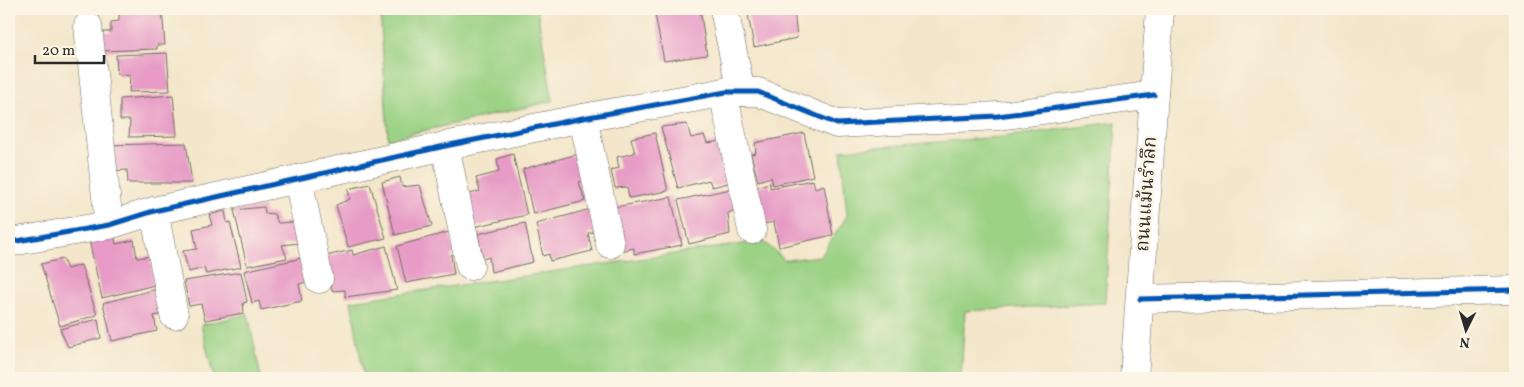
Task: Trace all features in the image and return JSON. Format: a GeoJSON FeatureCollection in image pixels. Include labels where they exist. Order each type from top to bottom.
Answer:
{"type":"FeatureCollection","features":[{"type":"Feature","properties":{"kind":"street"},"geometry":{"type":"LineString","coordinates":[[724,9],[732,92],[752,230]]}},
{"type":"Feature","properties":{"kind":"street","name":"ถนนแม้นรำลึก"},"geometry":{"type":"LineString","coordinates":[[1134,378],[1160,9]]}},
{"type":"Feature","properties":{"kind":"street"},"geometry":{"type":"LineString","coordinates":[[88,26],[109,224]]}},
{"type":"Feature","properties":{"kind":"street"},"geometry":{"type":"LineString","coordinates":[[9,240],[17,241],[109,224],[154,211],[445,146],[583,118],[732,92],[758,92],[837,124],[998,116],[1154,95]]}},
{"type":"Feature","properties":{"kind":"street"},"geometry":{"type":"LineString","coordinates":[[583,118],[610,244]]}},
{"type":"Feature","properties":{"kind":"street"},"geometry":{"type":"LineString","coordinates":[[445,146],[470,266]]}},
{"type":"Feature","properties":{"kind":"street"},"geometry":{"type":"LineString","coordinates":[[298,179],[319,279]]}},
{"type":"Feature","properties":{"kind":"street"},"geometry":{"type":"LineString","coordinates":[[154,211],[174,315]]}},
{"type":"Feature","properties":{"kind":"street"},"geometry":{"type":"LineString","coordinates":[[1140,299],[1515,290]]}},
{"type":"Feature","properties":{"kind":"green space"},"geometry":{"type":"Polygon","coordinates":[[[380,9],[537,9],[553,101],[388,139],[380,9]]]}},
{"type":"Feature","properties":{"kind":"green space"},"geometry":{"type":"Polygon","coordinates":[[[1116,122],[1105,303],[965,311],[961,378],[364,378],[351,301],[763,241],[785,260],[821,256],[847,216],[841,150],[1010,136],[1116,122]]]}},
{"type":"Feature","properties":{"kind":"green space"},"geometry":{"type":"Polygon","coordinates":[[[248,314],[261,378],[214,378],[201,325],[248,314]]]}},
{"type":"Feature","properties":{"kind":"building"},"geometry":{"type":"Polygon","coordinates":[[[119,9],[162,9],[165,45],[157,45],[157,49],[99,51],[98,32],[111,32],[111,22],[119,21],[119,9]]]}},
{"type":"Feature","properties":{"kind":"building"},"geometry":{"type":"Polygon","coordinates":[[[654,9],[700,9],[707,55],[664,61],[654,9]]]}},
{"type":"Feature","properties":{"kind":"building"},"geometry":{"type":"Polygon","coordinates":[[[747,9],[794,9],[797,38],[754,47],[747,9]]]}},
{"type":"Feature","properties":{"kind":"building"},"geometry":{"type":"Polygon","coordinates":[[[167,53],[170,91],[129,92],[130,76],[117,74],[116,55],[167,53]]]}},
{"type":"Feature","properties":{"kind":"building"},"geometry":{"type":"Polygon","coordinates":[[[173,95],[177,136],[129,137],[130,120],[120,120],[120,99],[173,95]]]}},
{"type":"Feature","properties":{"kind":"building"},"geometry":{"type":"Polygon","coordinates":[[[687,124],[691,138],[704,135],[707,143],[721,141],[728,183],[712,187],[709,180],[678,188],[661,127],[687,124]]]}},
{"type":"Feature","properties":{"kind":"building"},"geometry":{"type":"Polygon","coordinates":[[[655,133],[668,191],[629,198],[627,187],[615,188],[611,170],[619,168],[617,157],[635,153],[631,138],[655,133]]]}},
{"type":"Feature","properties":{"kind":"building"},"geometry":{"type":"Polygon","coordinates":[[[804,133],[813,176],[773,185],[771,177],[758,181],[751,154],[756,153],[755,143],[804,133]]]}},
{"type":"Feature","properties":{"kind":"building"},"geometry":{"type":"Polygon","coordinates":[[[186,143],[192,183],[128,183],[127,170],[109,171],[107,145],[186,143]]]}},
{"type":"Feature","properties":{"kind":"building"},"geometry":{"type":"Polygon","coordinates":[[[513,154],[527,215],[473,227],[466,195],[480,191],[476,178],[499,172],[497,159],[513,154]]]}},
{"type":"Feature","properties":{"kind":"building"},"geometry":{"type":"Polygon","coordinates":[[[578,154],[585,180],[579,182],[585,201],[533,214],[523,169],[578,154]]]}},
{"type":"Feature","properties":{"kind":"building"},"geometry":{"type":"Polygon","coordinates":[[[400,177],[402,187],[420,185],[432,226],[395,235],[382,182],[400,177]]]}},
{"type":"Feature","properties":{"kind":"building"},"geometry":{"type":"Polygon","coordinates":[[[813,180],[815,188],[824,185],[833,235],[779,247],[774,222],[764,224],[755,187],[770,183],[770,188],[813,180]]]}},
{"type":"Feature","properties":{"kind":"building"},"geometry":{"type":"Polygon","coordinates":[[[370,184],[386,238],[348,247],[336,205],[350,199],[348,189],[370,184]]]}},
{"type":"Feature","properties":{"kind":"building"},"geometry":{"type":"Polygon","coordinates":[[[731,189],[737,209],[728,213],[730,234],[689,244],[678,200],[731,189]]]}},
{"type":"Feature","properties":{"kind":"building"},"geometry":{"type":"Polygon","coordinates":[[[671,197],[682,245],[634,254],[634,248],[621,251],[615,207],[671,197]]]}},
{"type":"Feature","properties":{"kind":"building"},"geometry":{"type":"Polygon","coordinates":[[[264,207],[265,213],[274,214],[278,223],[294,222],[298,243],[282,245],[287,258],[247,266],[234,210],[264,207]]]}},
{"type":"Feature","properties":{"kind":"building"},"geometry":{"type":"Polygon","coordinates":[[[591,209],[597,232],[588,233],[592,251],[550,261],[549,254],[543,256],[536,224],[591,209]]]}},
{"type":"Feature","properties":{"kind":"building"},"geometry":{"type":"Polygon","coordinates":[[[225,211],[227,223],[230,222],[241,267],[206,274],[204,268],[189,272],[183,251],[197,249],[193,229],[212,225],[209,215],[225,211]]]}},
{"type":"Feature","properties":{"kind":"building"},"geometry":{"type":"Polygon","coordinates":[[[525,223],[533,262],[491,272],[489,257],[483,259],[478,234],[525,223]]]}},
{"type":"Feature","properties":{"kind":"building"},"geometry":{"type":"Polygon","coordinates":[[[449,232],[455,254],[451,255],[454,274],[406,283],[397,246],[449,232]]]}},
{"type":"Feature","properties":{"kind":"building"},"geometry":{"type":"Polygon","coordinates":[[[114,233],[116,244],[134,240],[137,258],[150,256],[155,285],[102,298],[89,240],[114,233]]]}},
{"type":"Feature","properties":{"kind":"building"},"geometry":{"type":"Polygon","coordinates":[[[386,246],[397,290],[345,297],[345,290],[332,291],[326,256],[352,250],[353,255],[386,246]]]}},
{"type":"Feature","properties":{"kind":"building"},"geometry":{"type":"Polygon","coordinates":[[[302,258],[307,282],[299,284],[302,301],[261,310],[259,301],[252,303],[244,271],[302,258]]]}},
{"type":"Feature","properties":{"kind":"building"},"geometry":{"type":"Polygon","coordinates":[[[63,259],[67,269],[81,265],[97,315],[60,326],[41,264],[63,259]]]}},
{"type":"Feature","properties":{"kind":"building"},"geometry":{"type":"Polygon","coordinates":[[[241,272],[247,302],[243,303],[244,313],[205,320],[201,304],[189,306],[184,281],[241,272]]]}},
{"type":"Feature","properties":{"kind":"building"},"geometry":{"type":"Polygon","coordinates":[[[157,289],[164,314],[154,316],[157,331],[112,341],[103,303],[157,289]]]}},
{"type":"Feature","properties":{"kind":"building"},"geometry":{"type":"Polygon","coordinates":[[[98,319],[101,338],[68,347],[60,329],[98,319]]]}},
{"type":"Feature","properties":{"kind":"cycle path"},"geometry":{"type":"LineString","coordinates":[[9,240],[17,241],[109,225],[154,211],[445,146],[726,92],[758,92],[837,124],[998,116],[1154,95]]}},
{"type":"Feature","properties":{"kind":"cycle path"},"geometry":{"type":"LineString","coordinates":[[1140,299],[1515,290]]}}]}
